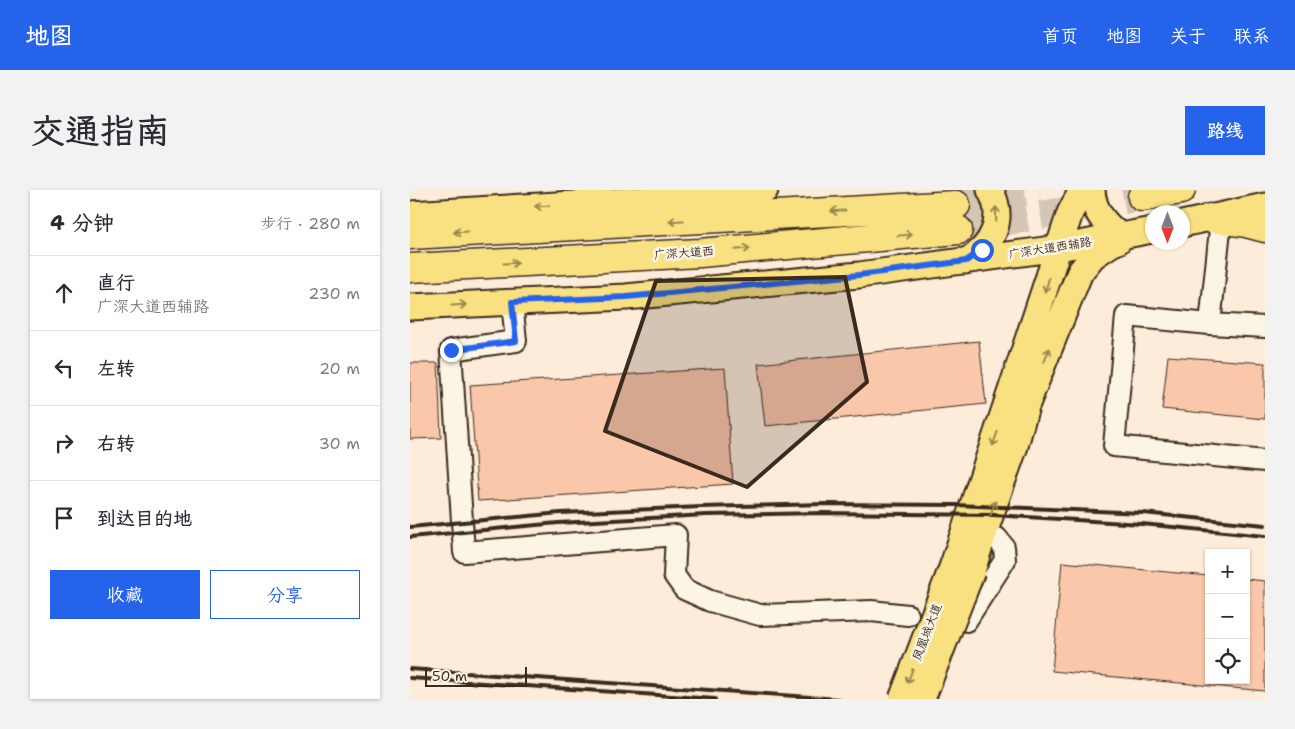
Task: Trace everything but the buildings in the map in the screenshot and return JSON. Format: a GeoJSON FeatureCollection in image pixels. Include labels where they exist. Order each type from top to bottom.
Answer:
{"type":"FeatureCollection","features":[{"type":"Feature","properties":{"kind":"highway"},"geometry":{"type":"LineString","coordinates":[[1142,197],[1181,190]]}},
{"type":"Feature","properties":{"kind":"highway","name":"广深大道西"},"geometry":{"type":"LineString","coordinates":[[410,234],[957,217],[700,252],[410,268]]}},
{"type":"Feature","properties":{"kind":"highway"},"geometry":{"type":"LineString","coordinates":[[1215,219],[1265,228]]}},
{"type":"Feature","properties":{"kind":"main road"},"geometry":{"type":"LineString","coordinates":[[410,214],[765,190]]}},
{"type":"Feature","properties":{"kind":"main road"},"geometry":{"type":"LineString","coordinates":[[966,261],[982,250],[993,234],[997,215],[996,205],[990,190]]}},
{"type":"Feature","properties":{"kind":"main road"},"geometry":{"type":"LineString","coordinates":[[962,568],[1059,248],[1070,214],[1082,190]]}},
{"type":"Feature","properties":{"kind":"main road"},"geometry":{"type":"LineString","coordinates":[[1092,190],[1096,208],[1110,229],[1137,233]]}},
{"type":"Feature","properties":{"kind":"main road"},"geometry":{"type":"LineString","coordinates":[[1190,223],[1215,219],[1265,206]]}},
{"type":"Feature","properties":{"kind":"main road"},"geometry":{"type":"LineString","coordinates":[[962,568],[983,536],[1015,446],[1026,406],[1080,272],[1093,256],[1111,244],[1137,233]]}},
{"type":"Feature","properties":{"kind":"main road","name":"广深大道西辅路"},"geometry":{"type":"LineString","coordinates":[[410,307],[636,296],[859,275],[1059,248],[1137,233]]}},
{"type":"Feature","properties":{"kind":"main road","name":"凤凰城大道"},"geometry":{"type":"LineString","coordinates":[[902,699],[962,568]]}},
{"type":"Feature","properties":{"kind":"main road","name":"凤凰城大道"},"geometry":{"type":"LineString","coordinates":[[922,699],[962,568]]}},
{"type":"Feature","properties":{"kind":"lane"},"geometry":{"type":"LineString","coordinates":[[1210,324],[1215,219]]}},
{"type":"Feature","properties":{"kind":"lane"},"geometry":{"type":"LineString","coordinates":[[512,302],[516,341],[451,350],[464,552],[676,535],[674,575],[684,589],[710,601],[760,615],[870,611],[908,615]]}},
{"type":"Feature","properties":{"kind":"lane"},"geometry":{"type":"LineString","coordinates":[[1265,327],[1126,316],[1114,446],[1265,461]]}},
{"type":"Feature","properties":{"kind":"lane"},"geometry":{"type":"LineString","coordinates":[[966,621],[1005,560],[1004,547],[997,538],[983,536]]}},
{"type":"Feature","properties":{"kind":"highlighted area"},"geometry":{"type":"Polygon","coordinates":[[[845,277],[867,382],[747,487],[605,431],[656,281],[845,277]]]}},
{"type":"Feature","properties":{"kind":"tunnel"},"geometry":{"type":"LineString","coordinates":[[956,205],[1039,190]]}},
{"type":"Feature","properties":{"kind":"tunnel"},"geometry":{"type":"LineString","coordinates":[[958,230],[1142,197]]}},
{"type":"Feature","properties":{"kind":"railway"},"geometry":{"type":"LineString","coordinates":[[410,527],[560,513],[824,504],[956,505],[1143,513],[1265,525]]}},
{"type":"Feature","properties":{"kind":"railway"},"geometry":{"type":"LineString","coordinates":[[410,537],[558,523],[706,515],[823,513],[993,515],[1142,524],[1265,536]]}},
{"type":"Feature","properties":{"kind":"railway"},"geometry":{"type":"LineString","coordinates":[[410,669],[839,699]]}},
{"type":"Feature","properties":{"kind":"railway"},"geometry":{"type":"LineString","coordinates":[[410,678],[715,699]]}},
{"type":"Feature","properties":{"kind":"route"},"geometry":{"type":"LineString","coordinates":[[451,350],[516,341],[512,302],[626,297],[859,275],[966,261],[982,250]]}}]}
